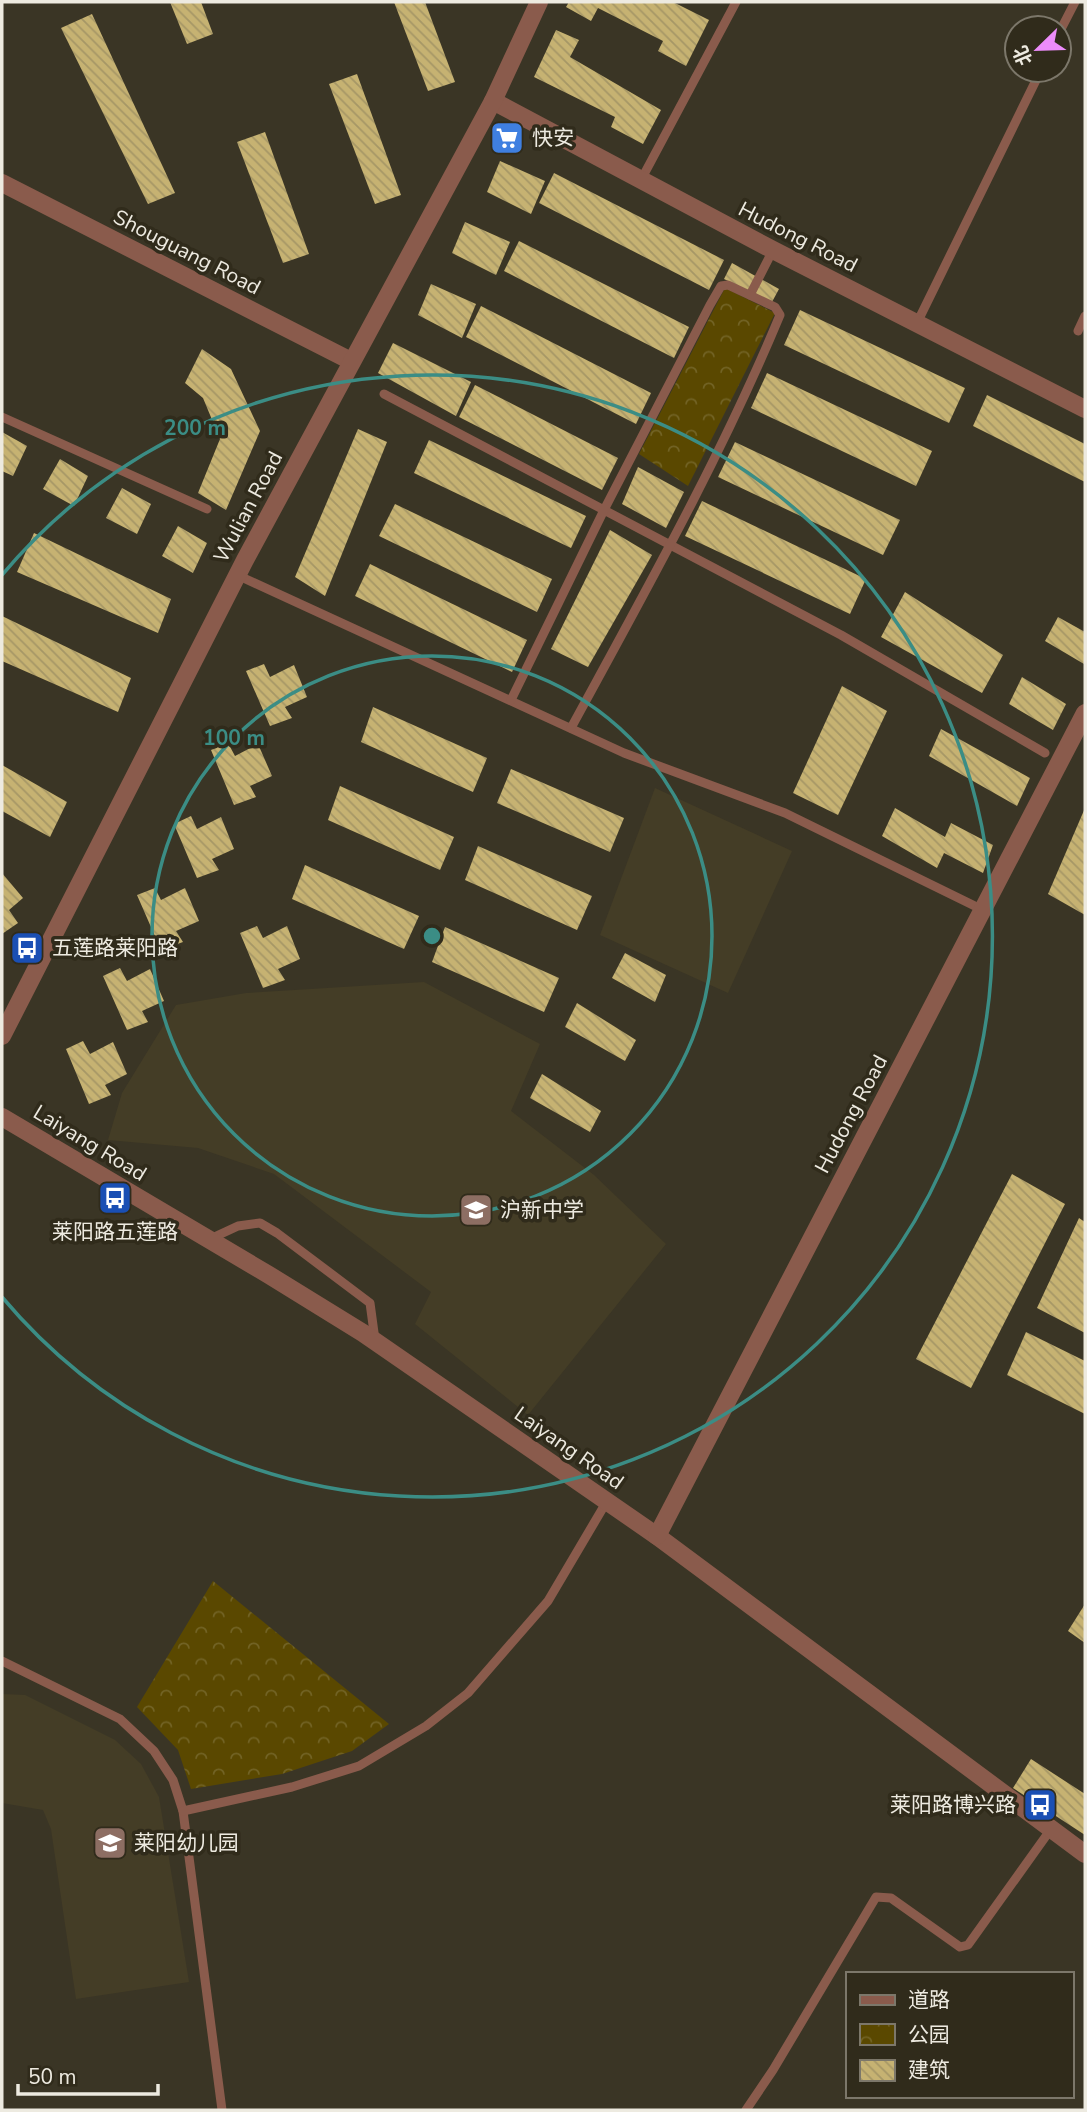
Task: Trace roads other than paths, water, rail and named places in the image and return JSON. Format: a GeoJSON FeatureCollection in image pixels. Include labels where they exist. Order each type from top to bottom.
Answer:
{"type":"FeatureCollection","features":[{"type":"Feature","properties":{"kind":"street","name":"Wulian Road"},"geometry":{"type":"LineString","coordinates":[[2,1036],[237,575],[493,101],[540,2]]}},
{"type":"Feature","properties":{"kind":"street","name":"Hudong Road"},"geometry":{"type":"LineString","coordinates":[[493,101],[773,250],[1085,409]]}},
{"type":"Feature","properties":{"kind":"street","name":"Shouguang Road"},"geometry":{"type":"LineString","coordinates":[[2,183],[351,361]]}},
{"type":"Feature","properties":{"kind":"street","name":"Hudong Road"},"geometry":{"type":"LineString","coordinates":[[657,1536],[1085,713]]}},
{"type":"Feature","properties":{"kind":"street","name":"Laiyang Road"},"geometry":{"type":"LineString","coordinates":[[2,1117],[269,1275],[376,1342],[657,1536],[1085,1854]]}},
{"type":"Feature","properties":{"kind":"lane"},"geometry":{"type":"LineString","coordinates":[[641,180],[736,2]]}},
{"type":"Feature","properties":{"kind":"lane"},"geometry":{"type":"LineString","coordinates":[[917,323],[1034,84]]}},
{"type":"Feature","properties":{"kind":"lane"},"geometry":{"type":"LineString","coordinates":[[750,295],[773,250]]}},
{"type":"Feature","properties":{"kind":"lane"},"geometry":{"type":"LineString","coordinates":[[511,700],[604,510],[721,286],[728,285],[775,307],[780,315],[671,545],[572,727]]}},
{"type":"Feature","properties":{"kind":"lane"},"geometry":{"type":"LineString","coordinates":[[1078,331],[1085,316]]}},
{"type":"Feature","properties":{"kind":"lane"},"geometry":{"type":"LineString","coordinates":[[384,394],[841,635],[1045,753]]}},
{"type":"Feature","properties":{"kind":"lane"},"geometry":{"type":"LineString","coordinates":[[2,417],[207,509]]}},
{"type":"Feature","properties":{"kind":"lane"},"geometry":{"type":"LineString","coordinates":[[237,575],[624,753],[785,813],[983,910]]}},
{"type":"Feature","properties":{"kind":"lane"},"geometry":{"type":"LineString","coordinates":[[208,1240],[238,1226],[260,1223],[277,1233],[370,1303],[376,1342]]}},
{"type":"Feature","properties":{"kind":"lane"},"geometry":{"type":"LineString","coordinates":[[183,1811],[292,1787],[359,1766],[426,1726],[468,1693],[548,1601],[607,1502]]}},
{"type":"Feature","properties":{"kind":"lane"},"geometry":{"type":"LineString","coordinates":[[2,1661],[120,1719],[154,1751],[173,1780],[183,1811],[222,2110]]}},
{"type":"Feature","properties":{"kind":"lane"},"geometry":{"type":"LineString","coordinates":[[746,2110],[773,2070],[876,1897],[891,1898],[960,1947],[968,1945],[1051,1829]]}},
{"type":"Feature","properties":{"kind":"place","name":"快安"},"geometry":{"type":"Point","coordinates":[507,138]}},
{"type":"Feature","properties":{"kind":"place","name":"五莲路莱阳路"},"geometry":{"type":"Point","coordinates":[27,948]}},
{"type":"Feature","properties":{"kind":"place","name":"莱阳路五莲路"},"geometry":{"type":"Point","coordinates":[115,1198]}},
{"type":"Feature","properties":{"kind":"place","name":"沪新中学"},"geometry":{"type":"Point","coordinates":[476,1210]}},
{"type":"Feature","properties":{"kind":"place","name":"莱阳路博兴路"},"geometry":{"type":"Point","coordinates":[1040,1805]}},
{"type":"Feature","properties":{"kind":"place","name":"莱阳幼儿园"},"geometry":{"type":"Point","coordinates":[110,1843]}}]}
